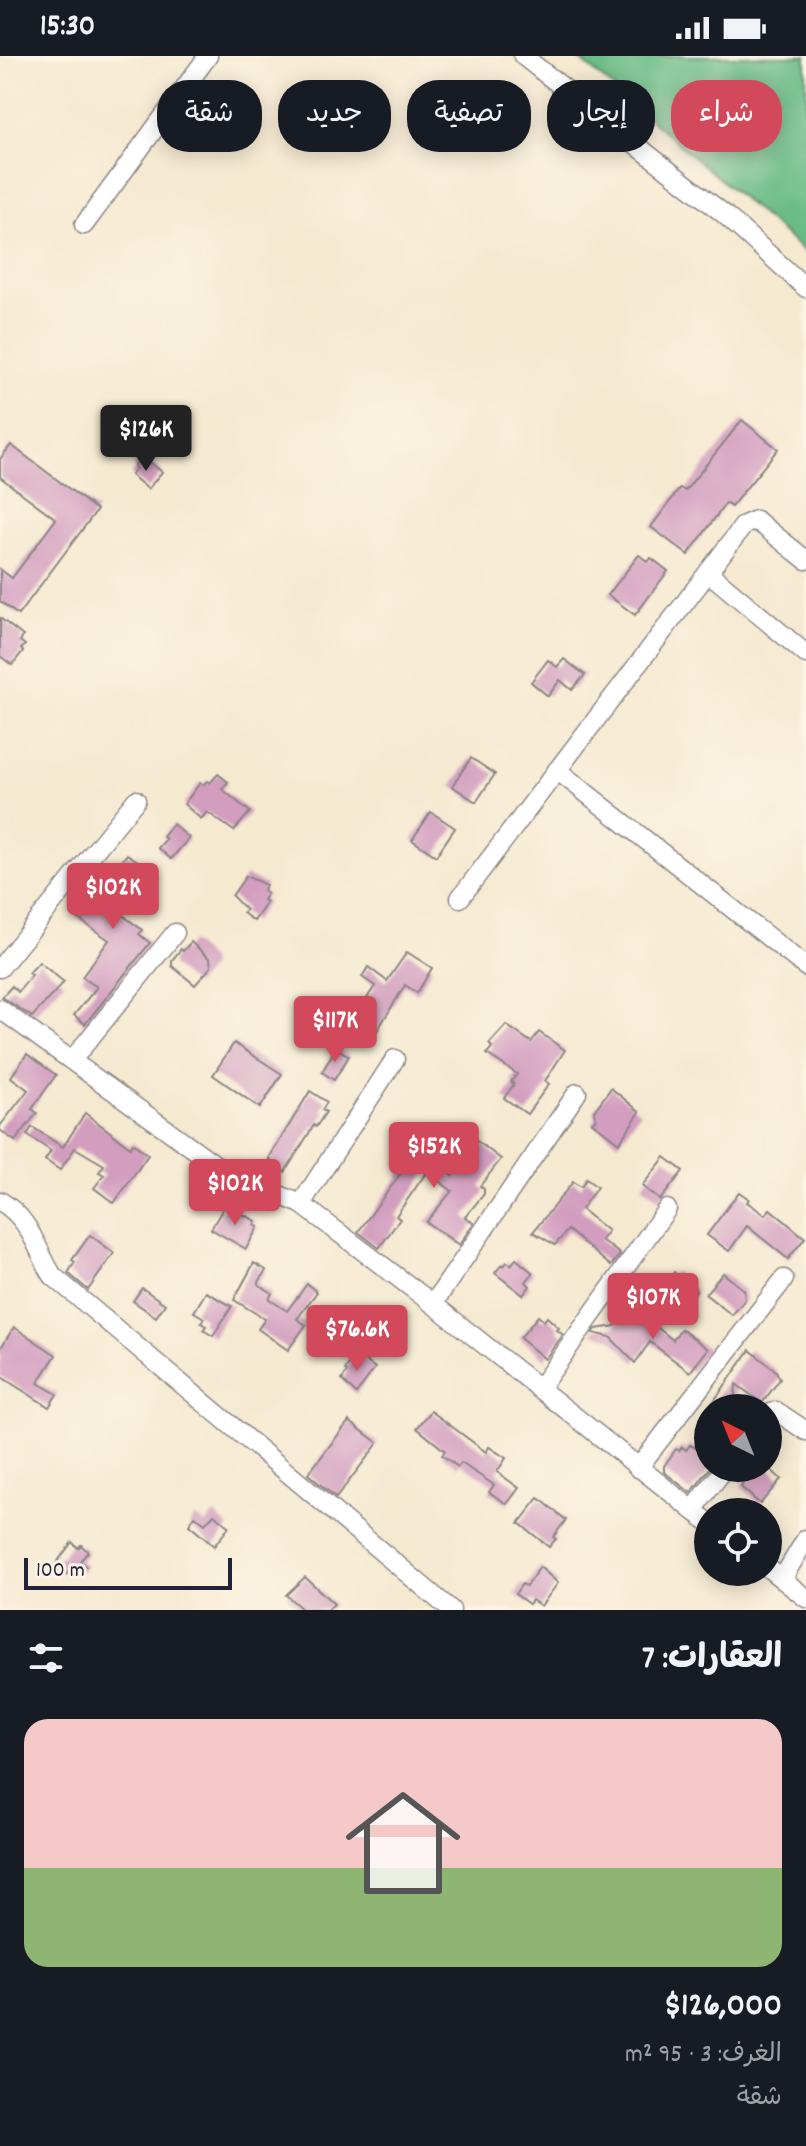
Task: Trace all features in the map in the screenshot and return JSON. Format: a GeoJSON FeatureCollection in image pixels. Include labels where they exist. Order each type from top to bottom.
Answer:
{"type":"FeatureCollection","features":[{"type":"Feature","properties":{"kind":"street"},"geometry":{"type":"LineString","coordinates":[[84,225],[208,56]]}},
{"type":"Feature","properties":{"kind":"street"},"geometry":{"type":"LineString","coordinates":[[523,56],[724,214],[806,288]]}},
{"type":"Feature","properties":{"kind":"street"},"geometry":{"type":"LineString","coordinates":[[460,898],[744,525],[756,520],[806,560]]}},
{"type":"Feature","properties":{"kind":"street"},"geometry":{"type":"LineString","coordinates":[[709,573],[806,654]]}},
{"type":"Feature","properties":{"kind":"street"},"geometry":{"type":"LineString","coordinates":[[557,770],[806,967]]}},
{"type":"Feature","properties":{"kind":"street"},"geometry":{"type":"LineString","coordinates":[[0,968],[136,800]]}},
{"type":"Feature","properties":{"kind":"street"},"geometry":{"type":"LineString","coordinates":[[72,1060],[175,933]]}},
{"type":"Feature","properties":{"kind":"street"},"geometry":{"type":"LineString","coordinates":[[0,1009],[227,1173],[277,1191],[301,1204],[693,1510],[714,1482]]}},
{"type":"Feature","properties":{"kind":"street"},"geometry":{"type":"LineString","coordinates":[[301,1204],[395,1059]]}},
{"type":"Feature","properties":{"kind":"street"},"geometry":{"type":"LineString","coordinates":[[433,1304],[577,1093]]}},
{"type":"Feature","properties":{"kind":"street"},"geometry":{"type":"LineString","coordinates":[[0,1201],[24,1221],[38,1242],[43,1261],[53,1276],[451,1610]]}},
{"type":"Feature","properties":{"kind":"street"},"geometry":{"type":"LineString","coordinates":[[539,1389],[667,1209]]}},
{"type":"Feature","properties":{"kind":"street"},"geometry":{"type":"LineString","coordinates":[[638,1468],[784,1279]]}},
{"type":"Feature","properties":{"kind":"street"},"geometry":{"type":"LineString","coordinates":[[782,1415],[806,1431]]}},
{"type":"Feature","properties":{"kind":"street"},"geometry":{"type":"LineString","coordinates":[[782,1566],[806,1539]]}},
{"type":"Feature","properties":{"kind":"street"},"geometry":{"type":"LineString","coordinates":[[782,1579],[806,1598]]}},
{"type":"Feature","properties":{"kind":"green space"},"geometry":{"type":"Polygon","coordinates":[[[576,56],[806,56],[806,253],[688,152],[782,152],[782,80],[671,80],[671,137],[655,124],[655,80],[604,80],[576,56]]]}},
{"type":"Feature","properties":{"kind":"building"},"geometry":{"type":"Polygon","coordinates":[[[742,420],[778,449],[731,507],[726,503],[688,555],[651,527],[680,488],[685,491],[742,420]]]}},
{"type":"Feature","properties":{"kind":"building"},"geometry":{"type":"Polygon","coordinates":[[[11,445],[97,510],[18,615],[0,601],[0,569],[12,578],[56,519],[0,477],[0,459],[11,445]]]}},
{"type":"Feature","properties":{"kind":"building"},"geometry":{"type":"Polygon","coordinates":[[[142,456],[162,472],[148,489],[131,475],[142,456]]]}},
{"type":"Feature","properties":{"kind":"building"},"geometry":{"type":"Polygon","coordinates":[[[639,555],[648,562],[651,558],[668,571],[635,615],[608,595],[639,555]]]}},
{"type":"Feature","properties":{"kind":"building"},"geometry":{"type":"Polygon","coordinates":[[[0,618],[23,636],[20,641],[25,645],[21,649],[23,651],[12,665],[0,656],[0,618]]]}},
{"type":"Feature","properties":{"kind":"building"},"geometry":{"type":"Polygon","coordinates":[[[564,659],[585,675],[572,690],[560,680],[548,696],[531,682],[548,660],[557,667],[564,659]]]}},
{"type":"Feature","properties":{"kind":"building"},"geometry":{"type":"Polygon","coordinates":[[[471,758],[495,774],[476,802],[452,786],[471,758]]]}},
{"type":"Feature","properties":{"kind":"building"},"geometry":{"type":"Polygon","coordinates":[[[218,774],[228,782],[222,789],[250,812],[234,831],[207,812],[201,819],[184,804],[200,783],[210,783],[218,774]]]}},
{"type":"Feature","properties":{"kind":"building"},"geometry":{"type":"Polygon","coordinates":[[[431,812],[455,828],[436,856],[412,840],[431,812]]]}},
{"type":"Feature","properties":{"kind":"building"},"geometry":{"type":"Polygon","coordinates":[[[173,824],[189,838],[171,859],[158,848],[173,824]]]}},
{"type":"Feature","properties":{"kind":"building"},"geometry":{"type":"Polygon","coordinates":[[[127,854],[152,870],[120,913],[142,930],[139,934],[150,943],[85,1024],[74,1015],[97,987],[82,977],[109,940],[77,918],[81,903],[93,898],[105,881],[98,875],[107,863],[116,869],[127,854]]]}},
{"type":"Feature","properties":{"kind":"building"},"geometry":{"type":"Polygon","coordinates":[[[246,876],[266,885],[263,891],[267,894],[263,900],[267,902],[254,921],[243,913],[246,910],[232,896],[246,876]]]}},
{"type":"Feature","properties":{"kind":"building"},"geometry":{"type":"Polygon","coordinates":[[[191,942],[210,959],[211,967],[195,985],[172,966],[172,960],[191,942]]]}},
{"type":"Feature","properties":{"kind":"building"},"geometry":{"type":"Polygon","coordinates":[[[407,952],[432,968],[417,993],[405,985],[371,1041],[360,1039],[342,1027],[348,1018],[352,1021],[375,986],[362,977],[368,967],[387,981],[407,952]]]}},
{"type":"Feature","properties":{"kind":"building"},"geometry":{"type":"Polygon","coordinates":[[[39,962],[64,982],[32,1017],[2,997],[12,986],[18,992],[39,962]]]}},
{"type":"Feature","properties":{"kind":"building"},"geometry":{"type":"Polygon","coordinates":[[[506,1025],[531,1042],[539,1032],[565,1050],[545,1081],[549,1084],[527,1114],[504,1098],[517,1074],[487,1054],[492,1047],[489,1044],[506,1025]]]}},
{"type":"Feature","properties":{"kind":"building"},"geometry":{"type":"Polygon","coordinates":[[[234,1043],[282,1074],[260,1108],[213,1075],[234,1043]]]}},
{"type":"Feature","properties":{"kind":"building"},"geometry":{"type":"Polygon","coordinates":[[[336,1048],[349,1056],[334,1080],[322,1072],[336,1048]]]}},
{"type":"Feature","properties":{"kind":"building"},"geometry":{"type":"Polygon","coordinates":[[[27,1054],[56,1075],[32,1109],[37,1113],[15,1141],[0,1130],[0,1126],[28,1090],[11,1077],[27,1054]]]}},
{"type":"Feature","properties":{"kind":"building"},"geometry":{"type":"Polygon","coordinates":[[[611,1088],[640,1112],[619,1143],[592,1122],[596,1119],[594,1111],[611,1088]]]}},
{"type":"Feature","properties":{"kind":"building"},"geometry":{"type":"Polygon","coordinates":[[[310,1091],[327,1102],[322,1110],[326,1112],[316,1127],[314,1125],[285,1172],[269,1162],[269,1158],[310,1091]]]}},
{"type":"Feature","properties":{"kind":"building"},"geometry":{"type":"Polygon","coordinates":[[[85,1113],[130,1147],[133,1143],[148,1155],[114,1203],[94,1188],[104,1175],[99,1172],[104,1165],[75,1148],[60,1170],[45,1160],[51,1151],[27,1135],[32,1127],[63,1147],[85,1113]]]}},
{"type":"Feature","properties":{"kind":"building"},"geometry":{"type":"Polygon","coordinates":[[[423,1130],[448,1147],[437,1163],[452,1176],[470,1155],[467,1153],[477,1141],[501,1159],[480,1186],[484,1194],[465,1217],[474,1223],[459,1245],[426,1222],[452,1191],[426,1173],[396,1216],[400,1219],[379,1248],[358,1232],[409,1162],[404,1158],[423,1130]]]}},
{"type":"Feature","properties":{"kind":"building"},"geometry":{"type":"Polygon","coordinates":[[[665,1157],[683,1171],[660,1200],[642,1186],[665,1157]]]}},
{"type":"Feature","properties":{"kind":"building"},"geometry":{"type":"Polygon","coordinates":[[[586,1179],[597,1187],[581,1209],[608,1231],[601,1240],[620,1254],[611,1266],[568,1230],[555,1245],[533,1232],[573,1182],[581,1187],[586,1179]]]}},
{"type":"Feature","properties":{"kind":"building"},"geometry":{"type":"Polygon","coordinates":[[[739,1192],[765,1215],[770,1209],[805,1238],[788,1259],[747,1226],[729,1251],[707,1235],[739,1192]]]}},
{"type":"Feature","properties":{"kind":"building"},"geometry":{"type":"Polygon","coordinates":[[[225,1205],[256,1221],[254,1225],[258,1227],[246,1249],[211,1229],[225,1205]]]}},
{"type":"Feature","properties":{"kind":"building"},"geometry":{"type":"Polygon","coordinates":[[[90,1235],[114,1253],[88,1290],[68,1273],[75,1262],[72,1260],[90,1235]]]}},
{"type":"Feature","properties":{"kind":"building"},"geometry":{"type":"Polygon","coordinates":[[[516,1259],[533,1273],[526,1282],[530,1286],[523,1295],[495,1273],[502,1264],[504,1266],[507,1262],[511,1265],[516,1259]]]}},
{"type":"Feature","properties":{"kind":"building"},"geometry":{"type":"Polygon","coordinates":[[[254,1263],[266,1270],[258,1284],[272,1293],[269,1299],[287,1311],[307,1284],[317,1292],[297,1319],[306,1325],[288,1350],[258,1329],[265,1319],[234,1300],[254,1263]]]}},
{"type":"Feature","properties":{"kind":"building"},"geometry":{"type":"Polygon","coordinates":[[[674,1272],[696,1291],[681,1311],[655,1290],[659,1281],[674,1272]]]}},
{"type":"Feature","properties":{"kind":"building"},"geometry":{"type":"Polygon","coordinates":[[[723,1273],[744,1290],[745,1300],[732,1315],[705,1294],[723,1273]]]}},
{"type":"Feature","properties":{"kind":"building"},"geometry":{"type":"Polygon","coordinates":[[[142,1288],[165,1304],[156,1317],[133,1301],[142,1288]]]}},
{"type":"Feature","properties":{"kind":"building"},"geometry":{"type":"Polygon","coordinates":[[[206,1292],[232,1306],[213,1336],[203,1330],[206,1326],[201,1323],[204,1318],[194,1312],[206,1292]]]}},
{"type":"Feature","properties":{"kind":"building"},"geometry":{"type":"Polygon","coordinates":[[[628,1309],[651,1329],[654,1325],[673,1340],[681,1329],[708,1349],[690,1372],[650,1342],[635,1363],[610,1337],[593,1333],[596,1329],[615,1326],[628,1309]]]}},
{"type":"Feature","properties":{"kind":"building"},"geometry":{"type":"Polygon","coordinates":[[[378,1316],[398,1331],[386,1347],[366,1333],[378,1316]]]}},
{"type":"Feature","properties":{"kind":"building"},"geometry":{"type":"Polygon","coordinates":[[[538,1316],[544,1321],[547,1317],[563,1335],[545,1359],[520,1338],[538,1316]]]}},
{"type":"Feature","properties":{"kind":"building"},"geometry":{"type":"Polygon","coordinates":[[[14,1327],[56,1355],[38,1383],[57,1394],[49,1407],[0,1376],[0,1349],[14,1327]]]}},
{"type":"Feature","properties":{"kind":"building"},"geometry":{"type":"Polygon","coordinates":[[[750,1350],[776,1371],[780,1379],[769,1394],[750,1394],[736,1384],[735,1394],[719,1394],[750,1350]]]}},
{"type":"Feature","properties":{"kind":"building"},"geometry":{"type":"Polygon","coordinates":[[[356,1354],[375,1368],[356,1394],[342,1380],[356,1354]]]}},
{"type":"Feature","properties":{"kind":"building"},"geometry":{"type":"Polygon","coordinates":[[[431,1411],[486,1452],[489,1447],[506,1458],[497,1472],[519,1488],[507,1504],[489,1492],[494,1485],[461,1463],[458,1467],[442,1455],[445,1451],[417,1428],[431,1411]]]}},
{"type":"Feature","properties":{"kind":"building"},"geometry":{"type":"Polygon","coordinates":[[[349,1421],[378,1443],[336,1498],[308,1474],[349,1421]]]}},
{"type":"Feature","properties":{"kind":"building"},"geometry":{"type":"Polygon","coordinates":[[[690,1445],[694,1447],[694,1482],[699,1482],[691,1493],[664,1472],[664,1466],[676,1449],[679,1451],[682,1447],[686,1450],[690,1445]]]}},
{"type":"Feature","properties":{"kind":"building"},"geometry":{"type":"Polygon","coordinates":[[[741,1482],[778,1482],[765,1498],[753,1498],[741,1487],[741,1482]]]}},
{"type":"Feature","properties":{"kind":"building"},"geometry":{"type":"Polygon","coordinates":[[[539,1498],[566,1520],[549,1547],[519,1523],[539,1498]]]}},
{"type":"Feature","properties":{"kind":"building"},"geometry":{"type":"Polygon","coordinates":[[[214,1514],[229,1527],[214,1546],[189,1525],[195,1516],[205,1524],[214,1514]]]}},
{"type":"Feature","properties":{"kind":"building"},"geometry":{"type":"Polygon","coordinates":[[[72,1542],[88,1552],[80,1561],[86,1566],[78,1574],[72,1568],[66,1575],[55,1565],[72,1542]]]}},
{"type":"Feature","properties":{"kind":"building"},"geometry":{"type":"Polygon","coordinates":[[[540,1567],[558,1583],[541,1606],[532,1600],[529,1604],[515,1594],[522,1584],[526,1586],[540,1567]]]}},
{"type":"Feature","properties":{"kind":"building"},"geometry":{"type":"Polygon","coordinates":[[[305,1577],[334,1604],[328,1610],[303,1610],[286,1595],[305,1577]]]}}]}
